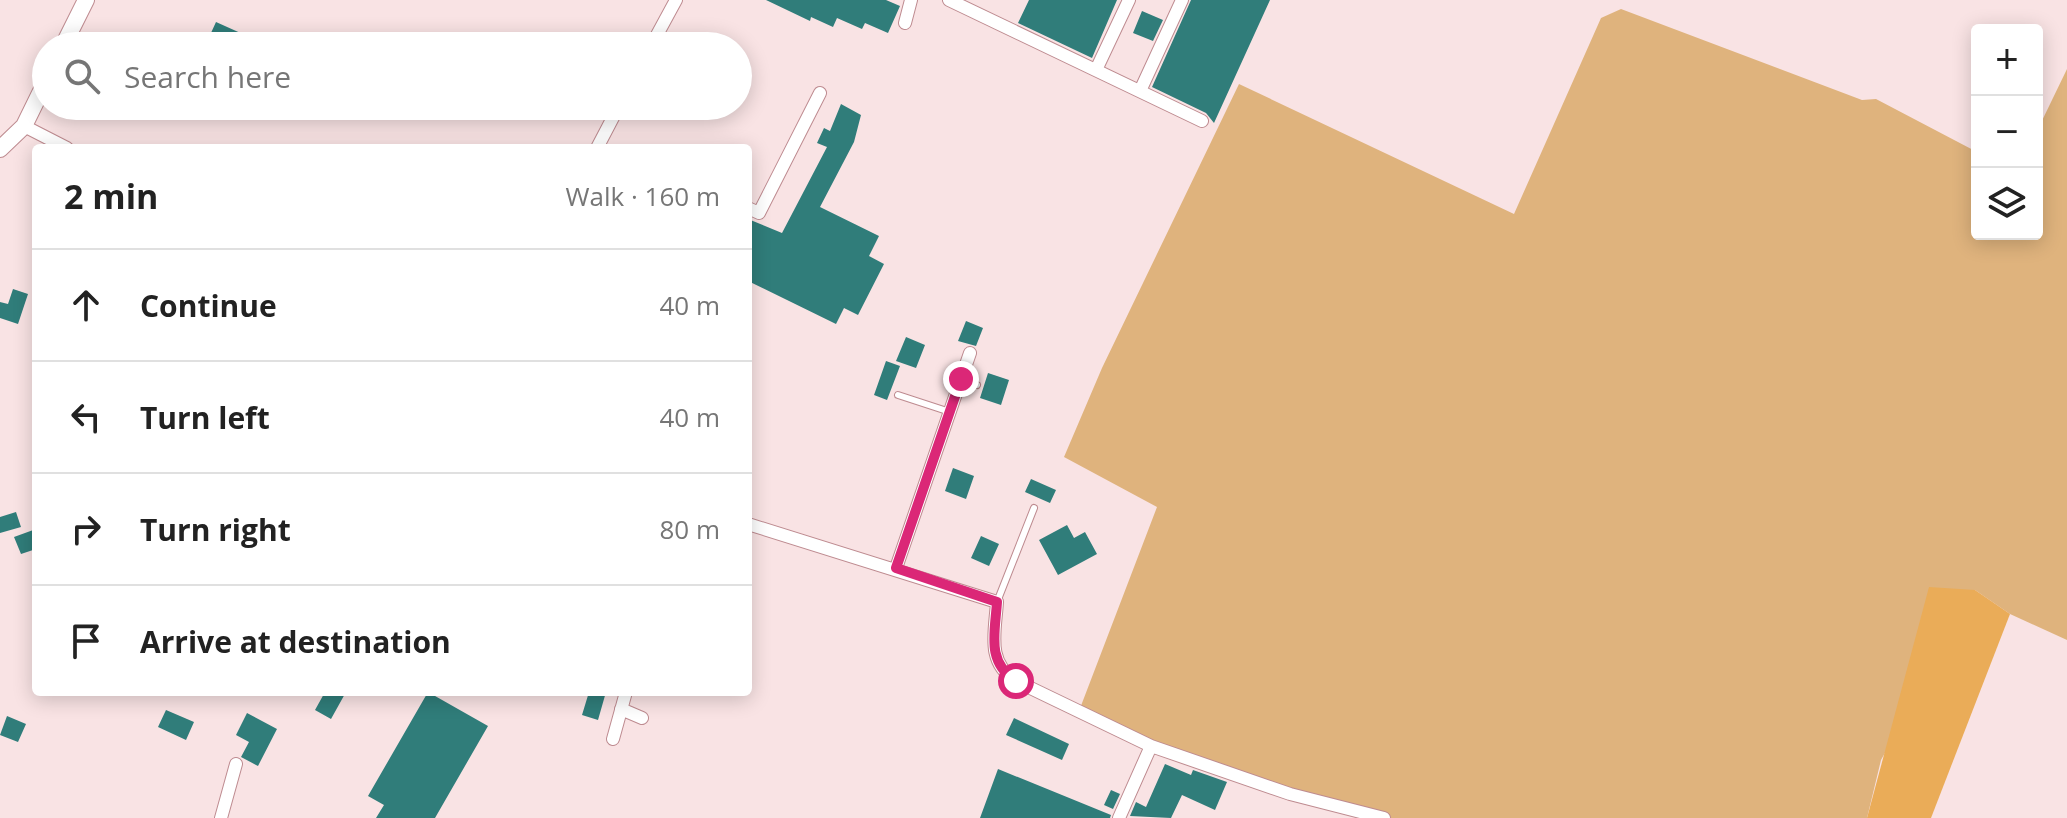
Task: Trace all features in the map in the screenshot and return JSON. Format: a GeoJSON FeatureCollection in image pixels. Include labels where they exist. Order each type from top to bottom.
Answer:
{"type":"FeatureCollection","features":[{"type":"Feature","properties":{"kind":"street"},"geometry":{"type":"LineString","coordinates":[[70,32],[86,0]]}},
{"type":"Feature","properties":{"kind":"street"},"geometry":{"type":"LineString","coordinates":[[659,32],[676,0]]}},
{"type":"Feature","properties":{"kind":"street"},"geometry":{"type":"LineString","coordinates":[[905,23],[911,0]]}},
{"type":"Feature","properties":{"kind":"street"},"geometry":{"type":"LineString","coordinates":[[949,0],[1202,121]]}},
{"type":"Feature","properties":{"kind":"street"},"geometry":{"type":"LineString","coordinates":[[1096,70],[1129,0]]}},
{"type":"Feature","properties":{"kind":"street"},"geometry":{"type":"LineString","coordinates":[[1140,91],[1182,0]]}},
{"type":"Feature","properties":{"kind":"street"},"geometry":{"type":"LineString","coordinates":[[752,210],[759,213],[820,93]]}},
{"type":"Feature","properties":{"kind":"street"},"geometry":{"type":"LineString","coordinates":[[0,149],[24,126],[32,110]]}},
{"type":"Feature","properties":{"kind":"street"},"geometry":{"type":"LineString","coordinates":[[603,144],[613,120]]}},
{"type":"Feature","properties":{"kind":"street"},"geometry":{"type":"LineString","coordinates":[[24,126],[59,144]]}},
{"type":"Feature","properties":{"kind":"street"},"geometry":{"type":"LineString","coordinates":[[896,568],[970,353]]}},
{"type":"Feature","properties":{"kind":"street"},"geometry":{"type":"LineString","coordinates":[[752,525],[997,602],[994,656],[1004,673],[1151,746],[1290,794],[1384,818]]}},
{"type":"Feature","properties":{"kind":"street"},"geometry":{"type":"LineString","coordinates":[[613,739],[625,696]]}},
{"type":"Feature","properties":{"kind":"street"},"geometry":{"type":"LineString","coordinates":[[621,709],[642,718]]}},
{"type":"Feature","properties":{"kind":"street"},"geometry":{"type":"LineString","coordinates":[[1119,818],[1151,746]]}},
{"type":"Feature","properties":{"kind":"street"},"geometry":{"type":"LineString","coordinates":[[221,818],[236,764]]}},
{"type":"Feature","properties":{"kind":"lane"},"geometry":{"type":"LineString","coordinates":[[961,379],[977,385]]}},
{"type":"Feature","properties":{"kind":"lane"},"geometry":{"type":"LineString","coordinates":[[898,395],[950,412]]}},
{"type":"Feature","properties":{"kind":"lane"},"geometry":{"type":"LineString","coordinates":[[997,602],[1034,508]]}},
{"type":"Feature","properties":{"kind":"shaded area"},"geometry":{"type":"Polygon","coordinates":[[[1621,9],[1862,100],[1876,99],[1971,149],[1971,240],[2043,240],[2043,119],[2067,69],[2067,640],[2010,614],[1975,590],[1881,760],[1867,818],[1384,818],[1151,746],[1079,711],[1157,507],[1064,457],[1102,368],[1239,84],[1514,214],[1601,18],[1621,9]]]}},
{"type":"Feature","properties":{"kind":"shaded area"},"geometry":{"type":"Polygon","coordinates":[[[1929,587],[1975,590],[2010,614],[1931,818],[1867,818],[1929,587]]]}},
{"type":"Feature","properties":{"kind":"building"},"geometry":{"type":"Polygon","coordinates":[[[766,0],[886,0],[900,6],[888,33],[865,23],[862,29],[837,18],[833,27],[811,17],[810,21],[766,0]]]}},
{"type":"Feature","properties":{"kind":"building"},"geometry":{"type":"Polygon","coordinates":[[[1029,0],[1117,0],[1092,58],[1018,23],[1029,0]]]}},
{"type":"Feature","properties":{"kind":"building"},"geometry":{"type":"Polygon","coordinates":[[[1191,0],[1270,0],[1214,123],[1206,113],[1152,87],[1191,0]]]}},
{"type":"Feature","properties":{"kind":"building"},"geometry":{"type":"Polygon","coordinates":[[[1142,11],[1163,20],[1153,41],[1133,33],[1142,11]]]}},
{"type":"Feature","properties":{"kind":"building"},"geometry":{"type":"Polygon","coordinates":[[[216,22],[238,32],[211,32],[216,22]]]}},
{"type":"Feature","properties":{"kind":"building"},"geometry":{"type":"Polygon","coordinates":[[[841,104],[861,115],[854,142],[820,207],[879,236],[869,256],[884,264],[858,315],[844,308],[836,324],[752,283],[752,221],[782,233],[827,147],[817,143],[824,128],[830,131],[841,104]]]}},
{"type":"Feature","properties":{"kind":"building"},"geometry":{"type":"Polygon","coordinates":[[[13,289],[28,294],[18,324],[0,318],[0,302],[8,304],[13,289]]]}},
{"type":"Feature","properties":{"kind":"building"},"geometry":{"type":"Polygon","coordinates":[[[966,321],[983,328],[976,346],[958,341],[966,321]]]}},
{"type":"Feature","properties":{"kind":"building"},"geometry":{"type":"Polygon","coordinates":[[[906,337],[925,345],[916,368],[896,361],[906,337]]]}},
{"type":"Feature","properties":{"kind":"building"},"geometry":{"type":"Polygon","coordinates":[[[886,361],[900,366],[887,400],[874,395],[886,361]]]}},
{"type":"Feature","properties":{"kind":"building"},"geometry":{"type":"Polygon","coordinates":[[[988,373],[1009,380],[1001,405],[980,398],[988,373]]]}},
{"type":"Feature","properties":{"kind":"building"},"geometry":{"type":"Polygon","coordinates":[[[953,468],[974,476],[966,499],[945,491],[953,468]]]}},
{"type":"Feature","properties":{"kind":"building"},"geometry":{"type":"Polygon","coordinates":[[[1031,479],[1056,490],[1050,503],[1025,492],[1031,479]]]}},
{"type":"Feature","properties":{"kind":"building"},"geometry":{"type":"Polygon","coordinates":[[[16,512],[21,527],[0,533],[0,517],[16,512]]]}},
{"type":"Feature","properties":{"kind":"building"},"geometry":{"type":"Polygon","coordinates":[[[1067,525],[1074,538],[1085,532],[1097,554],[1058,575],[1039,540],[1067,525]]]}},
{"type":"Feature","properties":{"kind":"building"},"geometry":{"type":"Polygon","coordinates":[[[32,530],[32,550],[21,554],[14,537],[32,530]]]}},
{"type":"Feature","properties":{"kind":"building"},"geometry":{"type":"Polygon","coordinates":[[[981,536],[999,544],[989,566],[971,558],[981,536]]]}},
{"type":"Feature","properties":{"kind":"building"},"geometry":{"type":"Polygon","coordinates":[[[323,696],[344,696],[331,719],[315,710],[323,696]]]}},
{"type":"Feature","properties":{"kind":"building"},"geometry":{"type":"Polygon","coordinates":[[[426,696],[435,696],[488,726],[435,818],[376,818],[384,805],[368,796],[426,696]]]}},
{"type":"Feature","properties":{"kind":"building"},"geometry":{"type":"Polygon","coordinates":[[[588,696],[605,696],[598,720],[582,715],[588,696]]]}},
{"type":"Feature","properties":{"kind":"building"},"geometry":{"type":"Polygon","coordinates":[[[166,710],[194,722],[186,740],[158,727],[166,710]]]}},
{"type":"Feature","properties":{"kind":"building"},"geometry":{"type":"Polygon","coordinates":[[[247,713],[277,729],[258,766],[241,757],[249,742],[236,735],[247,713]]]}},
{"type":"Feature","properties":{"kind":"building"},"geometry":{"type":"Polygon","coordinates":[[[7,716],[26,724],[18,742],[0,735],[7,716]]]}},
{"type":"Feature","properties":{"kind":"building"},"geometry":{"type":"Polygon","coordinates":[[[1014,718],[1069,744],[1062,760],[1006,735],[1014,718]]]}},
{"type":"Feature","properties":{"kind":"building"},"geometry":{"type":"Polygon","coordinates":[[[1165,764],[1191,775],[1193,770],[1227,782],[1215,810],[1182,795],[1171,818],[1130,816],[1136,802],[1146,807],[1165,764]]]}},
{"type":"Feature","properties":{"kind":"building"},"geometry":{"type":"Polygon","coordinates":[[[998,769],[1111,815],[1110,818],[980,818],[998,769]]]}},
{"type":"Feature","properties":{"kind":"building"},"geometry":{"type":"Polygon","coordinates":[[[1111,790],[1120,794],[1113,809],[1104,805],[1111,790]]]}},
{"type":"Feature","properties":{"kind":"route"},"geometry":{"type":"LineString","coordinates":[[961,379],[896,568],[997,602],[994,656],[1004,673],[1016,681]]}}]}
